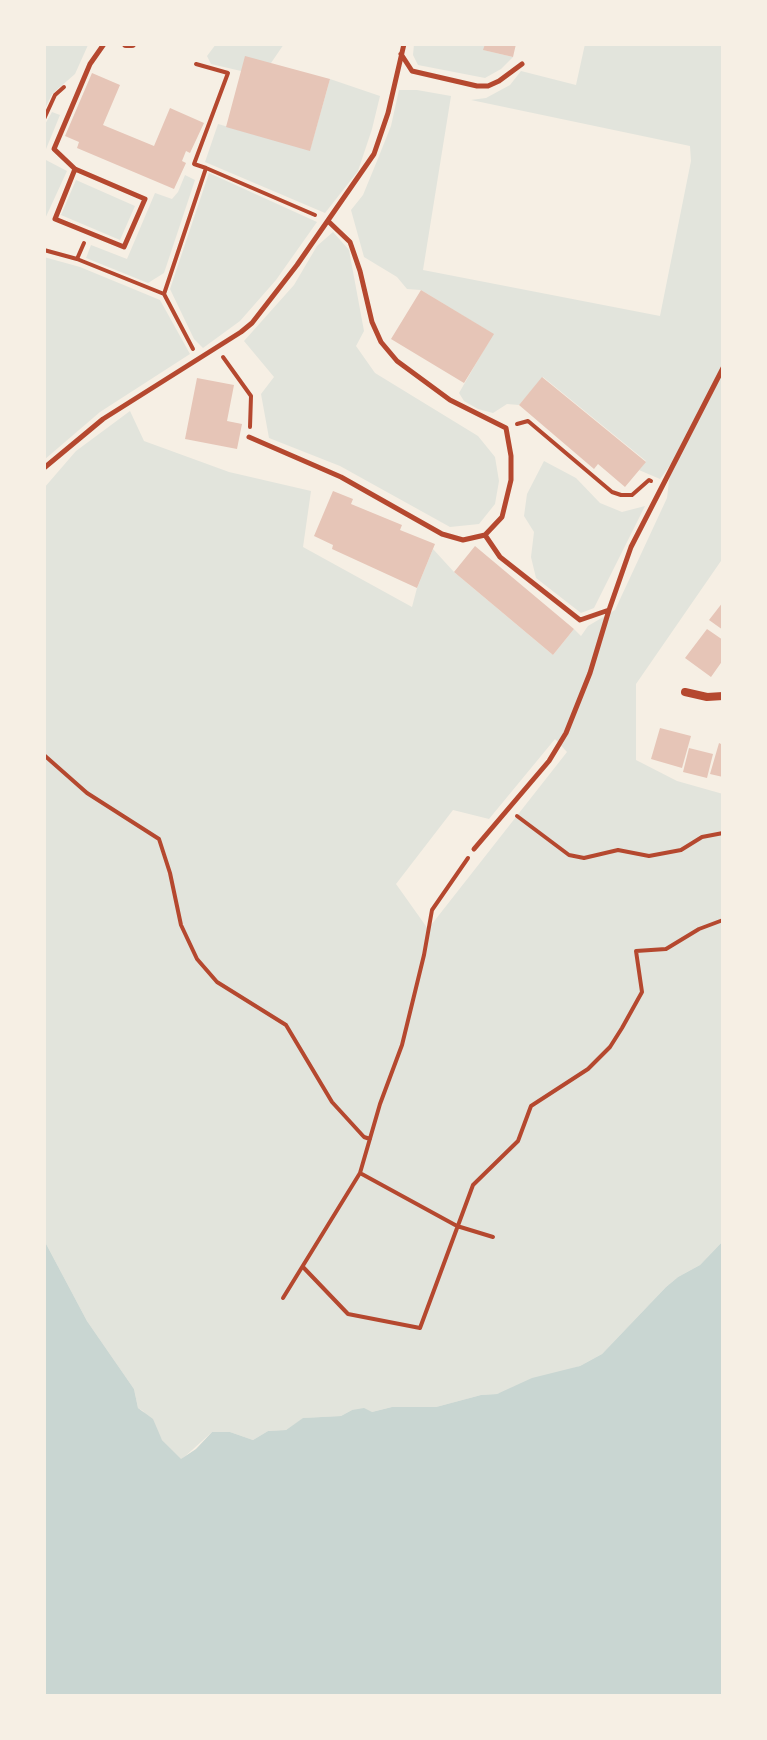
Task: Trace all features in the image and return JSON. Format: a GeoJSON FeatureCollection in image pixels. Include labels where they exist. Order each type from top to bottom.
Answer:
{"type":"FeatureCollection","features":[{"type":"Feature","properties":{"kind":"street"},"geometry":{"type":"LineString","coordinates":[[685,692],[707,697],[723,696]]}},
{"type":"Feature","properties":{"kind":"lane"},"geometry":{"type":"LineString","coordinates":[[75,169],[55,219],[124,247],[145,199],[75,169],[54,149],[90,64],[104,44]]}},
{"type":"Feature","properties":{"kind":"lane"},"geometry":{"type":"LineString","coordinates":[[44,468],[103,419],[252,323],[374,154],[388,113],[404,44]]}},
{"type":"Feature","properties":{"kind":"lane"},"geometry":{"type":"LineString","coordinates":[[401,54],[412,71],[477,86],[488,86],[499,81],[522,64]]}},
{"type":"Feature","properties":{"kind":"lane"},"geometry":{"type":"LineString","coordinates":[[249,437],[341,477],[442,534],[463,540],[485,535],[502,517],[511,480],[506,428],[450,400],[397,361],[381,342],[372,322],[350,242],[328,221]]}},
{"type":"Feature","properties":{"kind":"lane"},"geometry":{"type":"LineString","coordinates":[[474,849],[549,761],[566,733],[590,673],[631,547],[723,368]]}},
{"type":"Feature","properties":{"kind":"lane"},"geometry":{"type":"LineString","coordinates":[[485,535],[500,557],[580,620],[609,610]]}},
{"type":"Feature","properties":{"kind":"path"},"geometry":{"type":"LineString","coordinates":[[196,64],[228,73],[194,164],[328,221]]}},
{"type":"Feature","properties":{"kind":"path"},"geometry":{"type":"LineString","coordinates":[[164,294],[206,168]]}},
{"type":"Feature","properties":{"kind":"path"},"geometry":{"type":"LineString","coordinates":[[44,250],[77,259],[164,294],[198,358]]}},
{"type":"Feature","properties":{"kind":"path"},"geometry":{"type":"LineString","coordinates":[[217,347],[251,396],[249,437]]}},
{"type":"Feature","properties":{"kind":"path"},"geometry":{"type":"LineString","coordinates":[[506,428],[528,421],[612,492],[632,495],[649,480],[662,490]]}},
{"type":"Feature","properties":{"kind":"path"},"geometry":{"type":"LineString","coordinates":[[44,755],[87,793],[159,839],[181,925],[197,959],[217,982],[259,1005],[286,1025],[332,1102],[364,1137],[370,1139]]}},
{"type":"Feature","properties":{"kind":"path"},"geometry":{"type":"LineString","coordinates":[[508,810],[569,855],[584,858],[618,850],[649,856],[681,850],[702,837],[723,833]]}},
{"type":"Feature","properties":{"kind":"path"},"geometry":{"type":"LineString","coordinates":[[283,1298],[360,1173],[380,1104],[402,1045],[432,910],[474,849]]}},
{"type":"Feature","properties":{"kind":"path"},"geometry":{"type":"LineString","coordinates":[[303,1267],[348,1314],[420,1328],[473,1185],[518,1141],[531,1106],[588,1069],[610,1047],[642,992],[636,951],[666,949],[699,929],[723,920]]}},
{"type":"Feature","properties":{"kind":"path"},"geometry":{"type":"LineString","coordinates":[[360,1173],[457,1226],[493,1237]]}},
{"type":"Feature","properties":{"kind":"shaded area"},"geometry":{"type":"Polygon","coordinates":[[[44,44],[88,45],[75,74],[52,94],[44,111],[44,44]]]}},
{"type":"Feature","properties":{"kind":"shaded area"},"geometry":{"type":"Polygon","coordinates":[[[216,44],[284,44],[271,63],[241,71],[211,64],[207,56],[216,44]]]}},
{"type":"Feature","properties":{"kind":"shaded area"},"geometry":{"type":"Polygon","coordinates":[[[414,44],[485,44],[484,50],[513,57],[485,78],[418,65],[413,55],[414,44]]]}},
{"type":"Feature","properties":{"kind":"shaded area"},"geometry":{"type":"Polygon","coordinates":[[[585,44],[723,44],[723,558],[636,684],[636,760],[677,781],[723,794],[723,1241],[700,1265],[666,1287],[602,1354],[580,1366],[497,1394],[436,1407],[392,1407],[372,1412],[352,1410],[341,1416],[304,1418],[286,1430],[268,1431],[253,1440],[230,1432],[212,1432],[181,1460],[138,1408],[134,1389],[87,1321],[44,1240],[44,488],[76,451],[130,411],[144,441],[229,472],[311,491],[303,547],[412,607],[433,549],[454,572],[553,655],[574,629],[581,636],[588,626],[615,610],[667,498],[671,464],[660,479],[639,470],[646,461],[543,377],[519,405],[507,404],[493,413],[464,401],[459,393],[493,334],[421,290],[407,289],[397,277],[364,257],[351,210],[363,195],[391,126],[399,90],[451,96],[423,270],[660,316],[691,161],[690,146],[471,100],[486,98],[510,85],[521,71],[576,85],[585,44]],[[555,739],[489,819],[453,810],[396,884],[428,929],[567,752],[555,739]]]}},
{"type":"Feature","properties":{"kind":"shaded area"},"geometry":{"type":"Polygon","coordinates":[[[330,79],[380,96],[358,171],[325,213],[205,162],[218,124],[310,150],[330,79]]]}},
{"type":"Feature","properties":{"kind":"shaded area"},"geometry":{"type":"Polygon","coordinates":[[[52,112],[60,115],[44,154],[44,126],[52,112]]]}},
{"type":"Feature","properties":{"kind":"shaded area"},"geometry":{"type":"Polygon","coordinates":[[[44,159],[67,171],[44,221],[44,159]]]}},
{"type":"Feature","properties":{"kind":"shaded area"},"geometry":{"type":"Polygon","coordinates":[[[209,173],[317,222],[276,280],[240,321],[203,348],[194,339],[170,289],[209,173]]]}},
{"type":"Feature","properties":{"kind":"shaded area"},"geometry":{"type":"Polygon","coordinates":[[[185,175],[195,180],[164,273],[148,283],[86,258],[91,245],[127,259],[155,193],[172,199],[185,175]]]}},
{"type":"Feature","properties":{"kind":"shaded area"},"geometry":{"type":"Polygon","coordinates":[[[76,180],[135,206],[120,240],[61,215],[76,180]]]}},
{"type":"Feature","properties":{"kind":"shaded area"},"geometry":{"type":"Polygon","coordinates":[[[333,232],[349,250],[364,331],[356,346],[375,373],[478,436],[495,457],[499,481],[495,504],[479,524],[450,527],[340,466],[269,438],[261,394],[274,377],[244,341],[294,285],[317,246],[333,232]]]}},
{"type":"Feature","properties":{"kind":"shaded area"},"geometry":{"type":"Polygon","coordinates":[[[44,257],[80,267],[160,300],[190,354],[100,412],[44,460],[44,257]]]}},
{"type":"Feature","properties":{"kind":"shaded area"},"geometry":{"type":"Polygon","coordinates":[[[544,461],[576,478],[600,503],[622,512],[645,506],[594,608],[581,613],[536,578],[531,557],[534,532],[524,516],[527,494],[544,461]]]}},
{"type":"Feature","properties":{"kind":"shaded area"},"geometry":{"type":"Polygon","coordinates":[[[44,1240],[87,1321],[134,1389],[138,1408],[153,1419],[162,1440],[181,1459],[212,1432],[230,1432],[253,1440],[268,1431],[286,1430],[303,1418],[341,1416],[364,1408],[372,1412],[392,1407],[436,1407],[497,1394],[532,1378],[580,1366],[602,1354],[666,1287],[700,1265],[723,1241],[723,1696],[44,1696],[44,1240]]]}},
{"type":"Feature","properties":{"kind":"building"},"geometry":{"type":"Polygon","coordinates":[[[485,44],[516,44],[513,57],[483,50],[485,44]]]}},
{"type":"Feature","properties":{"kind":"building"},"geometry":{"type":"Polygon","coordinates":[[[245,56],[330,79],[310,151],[226,127],[245,56]]]}},
{"type":"Feature","properties":{"kind":"building"},"geometry":{"type":"Polygon","coordinates":[[[92,73],[120,85],[103,125],[154,146],[170,108],[204,123],[190,153],[186,151],[182,161],[186,163],[174,189],[77,148],[79,142],[65,136],[92,73]]]}},
{"type":"Feature","properties":{"kind":"building"},"geometry":{"type":"Polygon","coordinates":[[[421,290],[494,334],[464,383],[391,339],[421,290]]]}},
{"type":"Feature","properties":{"kind":"building"},"geometry":{"type":"Polygon","coordinates":[[[542,377],[646,462],[625,487],[598,464],[594,469],[519,405],[542,377]]]}},
{"type":"Feature","properties":{"kind":"building"},"geometry":{"type":"Polygon","coordinates":[[[197,378],[234,385],[227,421],[242,424],[237,449],[185,439],[197,378]]]}},
{"type":"Feature","properties":{"kind":"building"},"geometry":{"type":"Polygon","coordinates":[[[333,491],[353,499],[351,504],[402,525],[400,530],[435,544],[417,588],[332,549],[333,545],[314,536],[333,491]]]}},
{"type":"Feature","properties":{"kind":"building"},"geometry":{"type":"Polygon","coordinates":[[[475,546],[574,629],[553,655],[454,572],[475,546]]]}},
{"type":"Feature","properties":{"kind":"building"},"geometry":{"type":"Polygon","coordinates":[[[723,602],[723,630],[709,620],[723,602]]]}},
{"type":"Feature","properties":{"kind":"building"},"geometry":{"type":"Polygon","coordinates":[[[707,629],[723,640],[723,660],[711,677],[685,658],[707,629]]]}},
{"type":"Feature","properties":{"kind":"building"},"geometry":{"type":"Polygon","coordinates":[[[660,728],[691,736],[682,768],[651,759],[660,728]]]}},
{"type":"Feature","properties":{"kind":"building"},"geometry":{"type":"Polygon","coordinates":[[[719,743],[723,745],[723,777],[710,774],[719,743]]]}},
{"type":"Feature","properties":{"kind":"building"},"geometry":{"type":"Polygon","coordinates":[[[689,748],[713,754],[707,778],[683,772],[689,748]]]}}]}
